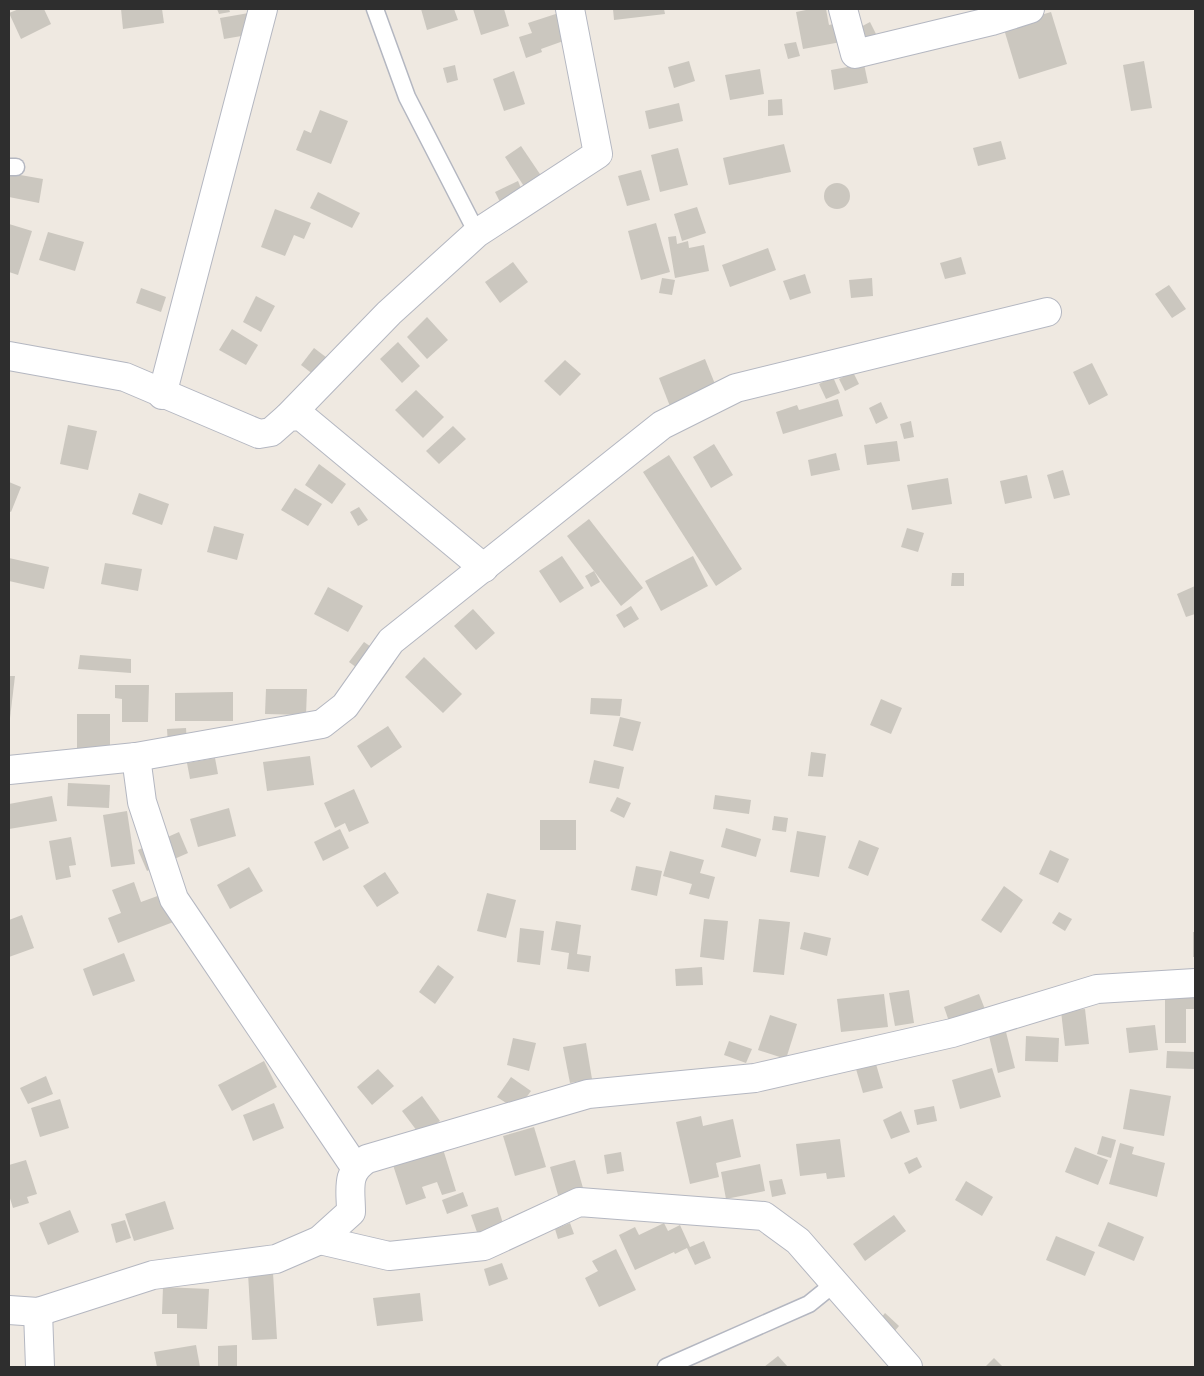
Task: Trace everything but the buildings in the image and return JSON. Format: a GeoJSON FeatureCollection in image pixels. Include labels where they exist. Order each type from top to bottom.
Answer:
{"type":"FeatureCollection","features":[{"type":"Feature","properties":{"kind":"street"},"geometry":{"type":"LineString","coordinates":[[162,395],[263,9]]}},
{"type":"Feature","properties":{"kind":"street"},"geometry":{"type":"LineString","coordinates":[[9,356],[125,377],[162,395],[259,434],[271,432],[288,417],[389,313],[477,233],[598,154],[570,9]]}},
{"type":"Feature","properties":{"kind":"street"},"geometry":{"type":"LineString","coordinates":[[843,9],[855,54],[992,21],[1030,9]]}},
{"type":"Feature","properties":{"kind":"street"},"geometry":{"type":"LineString","coordinates":[[9,770],[136,757],[322,724],[345,706],[391,641],[662,425],[736,388],[1047,312]]}},
{"type":"Feature","properties":{"kind":"street"},"geometry":{"type":"LineString","coordinates":[[288,417],[301,416],[484,568]]}},
{"type":"Feature","properties":{"kind":"street"},"geometry":{"type":"LineString","coordinates":[[136,757],[142,802],[174,899],[355,1166]]}},
{"type":"Feature","properties":{"kind":"street"},"geometry":{"type":"LineString","coordinates":[[9,1310],[38,1312],[153,1275],[276,1258],[320,1240],[350,1212],[351,1174],[355,1166],[367,1159],[588,1094],[755,1078],[952,1033],[1096,990],[1195,982]]}},
{"type":"Feature","properties":{"kind":"street"},"geometry":{"type":"LineString","coordinates":[[320,1240],[389,1256],[484,1246],[579,1202],[764,1216],[798,1241],[908,1367]]}},
{"type":"Feature","properties":{"kind":"street"},"geometry":{"type":"LineString","coordinates":[[38,1312],[40,1367]]}},
{"type":"Feature","properties":{"kind":"lane"},"geometry":{"type":"LineString","coordinates":[[375,9],[407,97],[477,233]]}},
{"type":"Feature","properties":{"kind":"lane"},"geometry":{"type":"LineString","coordinates":[[666,1367],[809,1304],[835,1283]]}}]}
